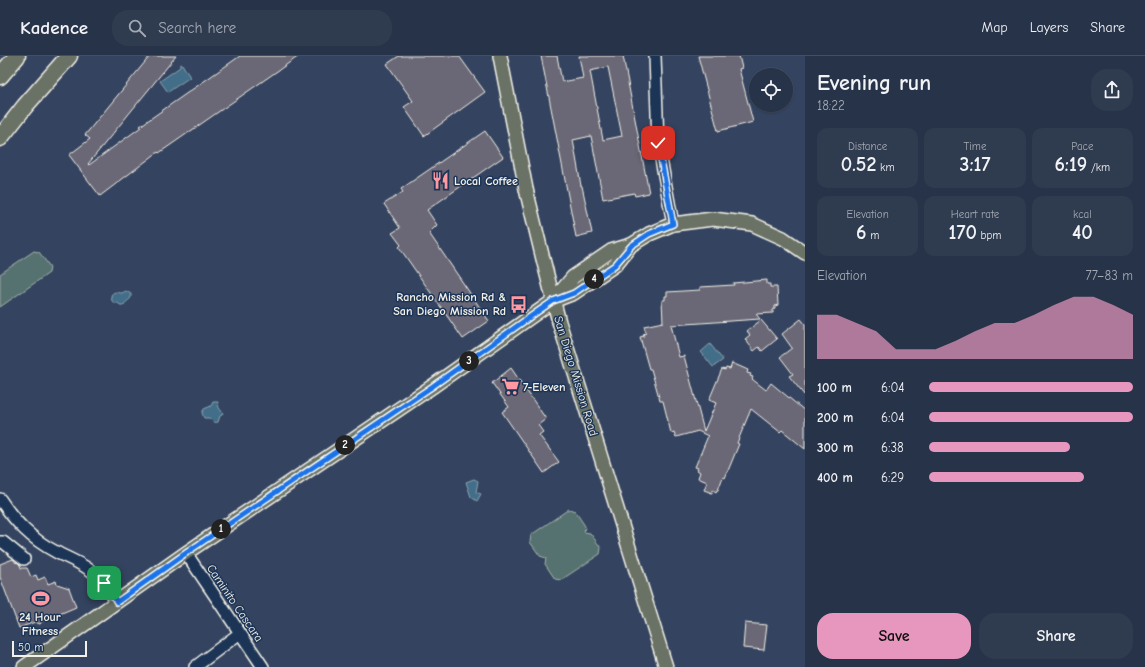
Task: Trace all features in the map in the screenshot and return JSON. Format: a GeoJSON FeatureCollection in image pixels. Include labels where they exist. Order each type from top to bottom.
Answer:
{"type":"FeatureCollection","features":[{"type":"Feature","properties":{"kind":"highway"},"geometry":{"type":"LineString","coordinates":[[1,75],[17,56]]}},
{"type":"Feature","properties":{"kind":"highway"},"geometry":{"type":"LineString","coordinates":[[0,138],[25,106],[69,56]]}},
{"type":"Feature","properties":{"kind":"main road","name":"San Diego Mission Road"},"geometry":{"type":"LineString","coordinates":[[500,56],[526,189],[553,301],[666,667]]}},
{"type":"Feature","properties":{"kind":"main road"},"geometry":{"type":"LineString","coordinates":[[24,667],[186,553],[433,386],[553,301],[573,277],[611,251],[631,246],[649,234],[673,224],[713,219],[752,224],[783,238],[805,253]]}},
{"type":"Feature","properties":{"kind":"street"},"geometry":{"type":"LineString","coordinates":[[655,56],[658,143],[673,224]]}},
{"type":"Feature","properties":{"kind":"street"},"geometry":{"type":"LineString","coordinates":[[0,499],[15,521],[33,538],[55,552],[80,564],[96,574],[117,602]]}},
{"type":"Feature","properties":{"kind":"street"},"geometry":{"type":"LineString","coordinates":[[0,542],[4,542],[24,559]]}},
{"type":"Feature","properties":{"kind":"street","name":"Caminito Cascara"},"geometry":{"type":"LineString","coordinates":[[186,553],[263,667]]}},
{"type":"Feature","properties":{"kind":"street"},"geometry":{"type":"LineString","coordinates":[[195,667],[240,633]]}},
{"type":"Feature","properties":{"kind":"green space"},"geometry":{"type":"Polygon","coordinates":[[[34,251],[39,252],[50,267],[49,273],[0,307],[0,274],[34,251]]]}},
{"type":"Feature","properties":{"kind":"green space"},"geometry":{"type":"Polygon","coordinates":[[[569,509],[575,511],[585,526],[584,532],[590,533],[601,548],[600,554],[561,580],[555,579],[545,564],[546,558],[540,556],[530,542],[531,535],[569,509]]]}},
{"type":"Feature","properties":{"kind":"water"},"geometry":{"type":"Polygon","coordinates":[[[182,64],[190,77],[168,92],[160,81],[182,64]]]}},
{"type":"Feature","properties":{"kind":"water"},"geometry":{"type":"Polygon","coordinates":[[[126,291],[131,294],[131,296],[124,305],[114,303],[112,301],[112,293],[122,293],[126,291]]]}},
{"type":"Feature","properties":{"kind":"water"},"geometry":{"type":"Polygon","coordinates":[[[710,344],[723,360],[713,367],[701,352],[710,344]]]}},
{"type":"Feature","properties":{"kind":"water"},"geometry":{"type":"Polygon","coordinates":[[[213,402],[218,402],[219,408],[223,413],[218,422],[214,422],[209,418],[204,418],[202,413],[204,409],[211,406],[213,402]]]}},
{"type":"Feature","properties":{"kind":"water"},"geometry":{"type":"Polygon","coordinates":[[[474,479],[478,481],[476,492],[481,494],[477,501],[471,497],[466,482],[474,479]]]}},
{"type":"Feature","properties":{"kind":"building"},"geometry":{"type":"Polygon","coordinates":[[[150,56],[176,56],[88,164],[89,165],[141,127],[140,126],[240,56],[299,56],[159,153],[158,152],[100,196],[69,155],[90,139],[85,135],[150,56]]]}},
{"type":"Feature","properties":{"kind":"building"},"geometry":{"type":"Polygon","coordinates":[[[399,56],[459,56],[485,92],[424,136],[404,107],[413,101],[387,64],[399,56]]]}},
{"type":"Feature","properties":{"kind":"building"},"geometry":{"type":"Polygon","coordinates":[[[541,56],[557,56],[562,82],[583,78],[579,56],[623,56],[649,193],[635,196],[634,193],[603,199],[591,136],[573,140],[581,186],[592,233],[576,237],[541,56]],[[608,67],[590,71],[603,140],[622,136],[608,67]]]}},
{"type":"Feature","properties":{"kind":"building"},"geometry":{"type":"Polygon","coordinates":[[[698,56],[739,56],[742,68],[739,69],[749,112],[750,112],[753,122],[718,131],[698,56]]]}},
{"type":"Feature","properties":{"kind":"building"},"geometry":{"type":"Polygon","coordinates":[[[485,131],[503,157],[427,210],[437,225],[429,233],[489,321],[463,339],[399,247],[401,245],[392,233],[400,228],[384,204],[403,192],[401,189],[485,131]]]}},
{"type":"Feature","properties":{"kind":"building"},"geometry":{"type":"Polygon","coordinates":[[[767,280],[767,284],[770,284],[770,287],[777,287],[778,305],[775,306],[773,313],[756,314],[760,319],[671,325],[679,357],[684,356],[704,431],[716,403],[709,400],[722,369],[730,369],[732,363],[748,370],[747,373],[751,374],[750,376],[753,377],[752,379],[766,390],[771,383],[805,411],[805,449],[782,430],[780,432],[751,409],[725,478],[723,477],[718,490],[716,492],[713,490],[712,493],[704,490],[707,482],[698,478],[700,472],[697,470],[698,468],[695,467],[708,436],[698,431],[676,437],[674,432],[671,433],[663,401],[660,401],[640,337],[644,336],[643,334],[646,333],[644,326],[663,322],[662,300],[665,300],[667,292],[700,290],[700,287],[734,285],[733,283],[767,280]]]}},
{"type":"Feature","properties":{"kind":"building"},"geometry":{"type":"Polygon","coordinates":[[[801,319],[805,324],[805,396],[789,376],[793,374],[780,357],[792,348],[782,334],[801,319]]]}},
{"type":"Feature","properties":{"kind":"building"},"geometry":{"type":"Polygon","coordinates":[[[761,320],[777,339],[762,351],[759,347],[754,351],[745,339],[750,335],[747,331],[761,320]]]}},
{"type":"Feature","properties":{"kind":"building"},"geometry":{"type":"Polygon","coordinates":[[[511,368],[546,419],[538,425],[543,432],[539,435],[559,462],[544,473],[502,412],[509,407],[492,383],[511,368]]]}},
{"type":"Feature","properties":{"kind":"building","name":"24 Hour Fitness"},"geometry":{"type":"Polygon","coordinates":[[[13,559],[20,565],[21,568],[27,568],[31,577],[36,575],[38,580],[45,577],[48,584],[56,581],[57,584],[69,588],[76,607],[43,621],[40,624],[35,622],[19,628],[0,577],[0,564],[13,559]]]}},
{"type":"Feature","properties":{"kind":"building"},"geometry":{"type":"Polygon","coordinates":[[[745,623],[767,625],[764,650],[743,648],[745,623]]]}},
{"type":"Feature","properties":{"kind":"place","name":"Local Coffee"},"geometry":{"type":"Point","coordinates":[441,181]}},
{"type":"Feature","properties":{"kind":"place","name":"Rancho Mission Rd & San Diego Mission Rd"},"geometry":{"type":"Point","coordinates":[519,304]}},
{"type":"Feature","properties":{"kind":"place","name":"7-Eleven"},"geometry":{"type":"Point","coordinates":[510,387]}},
{"type":"Feature","properties":{"kind":"place","name":"24 Hour Fitness"},"geometry":{"type":"Point","coordinates":[40,598]}},
{"type":"Feature","properties":{"kind":"route"},"geometry":{"type":"LineString","coordinates":[[104,583],[117,602],[186,553],[462,366],[553,301],[574,293],[615,265],[631,246],[649,234],[673,224],[658,143]]}}]}
